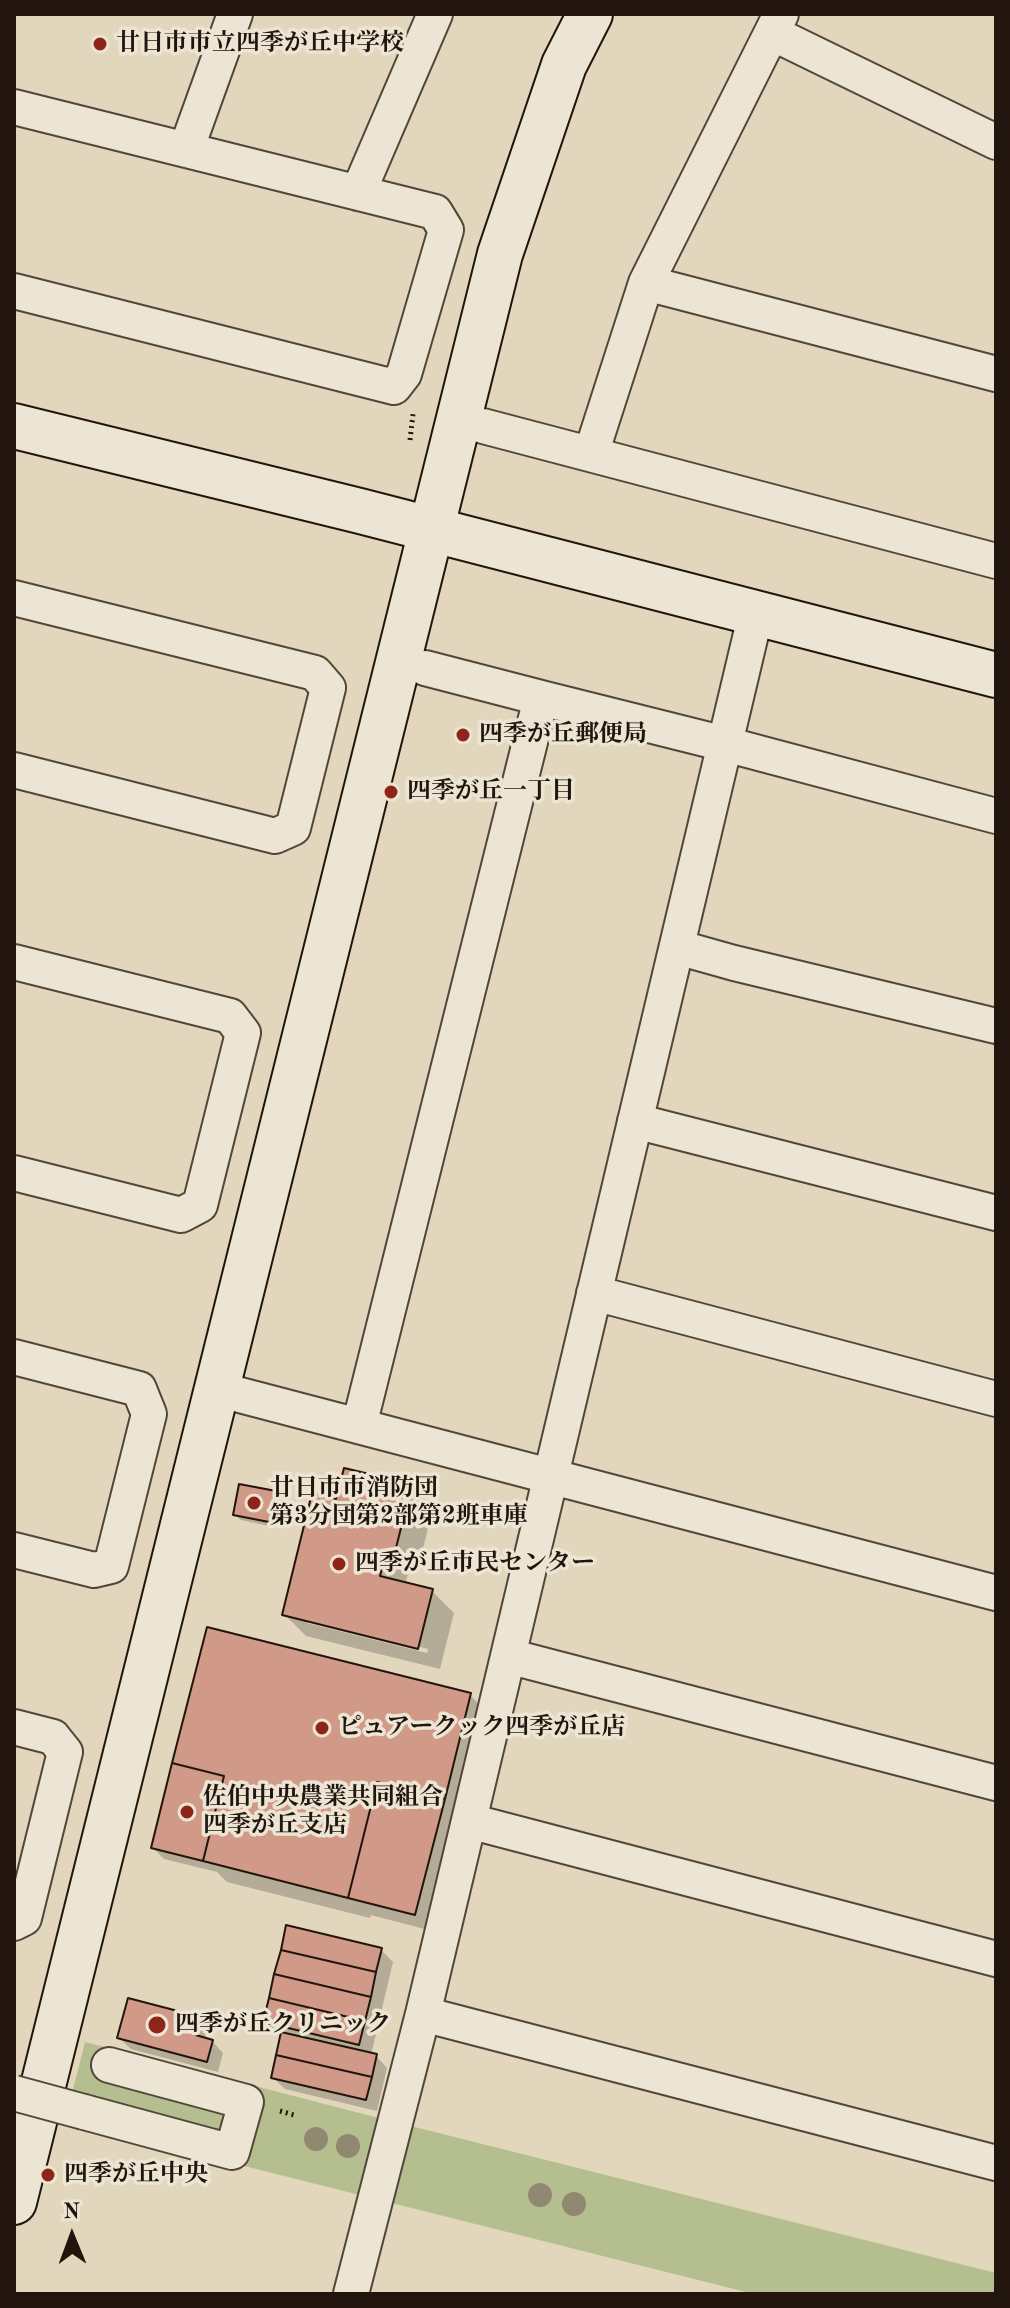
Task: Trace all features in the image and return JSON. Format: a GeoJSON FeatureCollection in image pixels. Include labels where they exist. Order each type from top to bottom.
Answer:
{"type":"FeatureCollection","features":[{"type":"Feature","properties":{"kind":"street"},"geometry":{"type":"LineString","coordinates":[[186,150],[235,14]]}},
{"type":"Feature","properties":{"kind":"street"},"geometry":{"type":"LineString","coordinates":[[358,193],[435,14]]}},
{"type":"Feature","properties":{"kind":"street"},"geometry":{"type":"LineString","coordinates":[[14,2202],[500,254],[564,65],[590,14]]}},
{"type":"Feature","properties":{"kind":"street"},"geometry":{"type":"LineString","coordinates":[[591,454],[646,283],[777,23],[996,142]]}},
{"type":"Feature","properties":{"kind":"street"},"geometry":{"type":"LineString","coordinates":[[14,107],[435,212],[446,230],[404,374],[394,387],[14,291]]}},
{"type":"Feature","properties":{"kind":"street"},"geometry":{"type":"LineString","coordinates":[[646,283],[996,374]]}},
{"type":"Feature","properties":{"kind":"street"},"geometry":{"type":"LineString","coordinates":[[14,426],[432,529],[996,675]]}},
{"type":"Feature","properties":{"kind":"street"},"geometry":{"type":"LineString","coordinates":[[483,426],[996,561]]}},
{"type":"Feature","properties":{"kind":"street"},"geometry":{"type":"LineString","coordinates":[[14,598],[315,673],[328,688],[293,828],[275,836],[14,770]]}},
{"type":"Feature","properties":{"kind":"street"},"geometry":{"type":"LineString","coordinates":[[351,2294],[423,2014],[756,613]]}},
{"type":"Feature","properties":{"kind":"street"},"geometry":{"type":"LineString","coordinates":[[425,668],[996,816]]}},
{"type":"Feature","properties":{"kind":"street"},"geometry":{"type":"LineString","coordinates":[[359,1426],[541,698]]}},
{"type":"Feature","properties":{"kind":"street"},"geometry":{"type":"LineString","coordinates":[[677,947],[996,1026]]}},
{"type":"Feature","properties":{"kind":"street"},"geometry":{"type":"LineString","coordinates":[[14,962],[230,1016],[243,1033],[200,1205],[181,1215],[14,1173]]}},
{"type":"Feature","properties":{"kind":"street"},"geometry":{"type":"LineString","coordinates":[[635,1121],[996,1213]]}},
{"type":"Feature","properties":{"kind":"street"},"geometry":{"type":"LineString","coordinates":[[594,1293],[996,1399]]}},
{"type":"Feature","properties":{"kind":"street"},"geometry":{"type":"LineString","coordinates":[[14,1357],[139,1389],[149,1414],[111,1566],[94,1570],[14,1550]]}},
{"type":"Feature","properties":{"kind":"street"},"geometry":{"type":"LineString","coordinates":[[217,1389],[996,1593]]}},
{"type":"Feature","properties":{"kind":"street"},"geometry":{"type":"LineString","coordinates":[[508,1656],[996,1783]]}},
{"type":"Feature","properties":{"kind":"street"},"geometry":{"type":"LineString","coordinates":[[14,1727],[53,1737],[65,1752],[24,1918],[14,1923]]}},
{"type":"Feature","properties":{"kind":"street"},"geometry":{"type":"LineString","coordinates":[[469,1821],[996,1959]]}},
{"type":"Feature","properties":{"kind":"street"},"geometry":{"type":"LineString","coordinates":[[423,2014],[996,2163]]}},
{"type":"Feature","properties":{"kind":"street"},"geometry":{"type":"LineString","coordinates":[[14,2093],[232,2152],[246,2102],[109,2065]]}},
{"type":"Feature","properties":{"kind":"green space"},"geometry":{"type":"Polygon","coordinates":[[[85,2042],[996,2273],[996,2294],[754,2294],[65,2121],[85,2042]]]}},
{"type":"Feature","properties":{"kind":"building","name":"四季が丘市民センター"},"geometry":{"type":"Polygon","coordinates":[[[344,1468],[412,1484],[395,1552],[387,1550],[380,1576],[433,1589],[418,1649],[282,1615],[312,1493],[336,1499],[344,1468]]]}},
{"type":"Feature","properties":{"kind":"building","name":"廿日市市消防団 第3分団第2部第2班車庫"},"geometry":{"type":"Polygon","coordinates":[[[239,1484],[276,1491],[269,1522],[233,1515],[239,1484]]]}},
{"type":"Feature","properties":{"kind":"building","name":"ピュアークック四季が丘店"},"geometry":{"type":"Polygon","coordinates":[[[207,1627],[471,1693],[445,1799],[377,1782],[348,1898],[203,1861],[224,1776],[172,1763],[207,1627]]]}},
{"type":"Feature","properties":{"kind":"building","name":"佐伯中央農業共同組合 四季が丘支店"},"geometry":{"type":"Polygon","coordinates":[[[172,1763],[224,1776],[203,1861],[151,1848],[172,1763]]]}},
{"type":"Feature","properties":{"kind":"building"},"geometry":{"type":"Polygon","coordinates":[[[377,1782],[445,1799],[415,1915],[348,1898],[377,1782]]]}},
{"type":"Feature","properties":{"kind":"building"},"geometry":{"type":"Polygon","coordinates":[[[286,1925],[382,1948],[376,1972],[281,1950],[286,1925]]]}},
{"type":"Feature","properties":{"kind":"building"},"geometry":{"type":"Polygon","coordinates":[[[281,1950],[376,1972],[371,1997],[274,1974],[281,1950]]]}},
{"type":"Feature","properties":{"kind":"building"},"geometry":{"type":"Polygon","coordinates":[[[274,1974],[371,1997],[365,2021],[269,1998],[274,1974]]]}},
{"type":"Feature","properties":{"kind":"building","name":"四季が丘クリニック"},"geometry":{"type":"Polygon","coordinates":[[[128,1998],[197,2016],[192,2034],[213,2040],[207,2062],[117,2038],[128,1998]]]}},
{"type":"Feature","properties":{"kind":"building"},"geometry":{"type":"Polygon","coordinates":[[[269,1998],[365,2021],[359,2045],[263,2022],[269,1998]]]}},
{"type":"Feature","properties":{"kind":"building"},"geometry":{"type":"Polygon","coordinates":[[[281,2032],[377,2054],[372,2077],[276,2055],[281,2032]]]}},
{"type":"Feature","properties":{"kind":"building"},"geometry":{"type":"Polygon","coordinates":[[[276,2055],[372,2077],[366,2100],[271,2078],[276,2055]]]}},
{"type":"Feature","properties":{"kind":"place","name":"廿日市市立四季が丘中学校"},"geometry":{"type":"Point","coordinates":[100,44]}},
{"type":"Feature","properties":{"kind":"place","name":"四季が丘郵便局"},"geometry":{"type":"Point","coordinates":[463,735]}},
{"type":"Feature","properties":{"kind":"place","name":"四季が丘一丁目"},"geometry":{"type":"Point","coordinates":[391,792]}},
{"type":"Feature","properties":{"kind":"place","name":"廿日市市消防団 第3分団第2部第2班車庫"},"geometry":{"type":"Point","coordinates":[254,1503]}},
{"type":"Feature","properties":{"kind":"place","name":"四季が丘市民センター"},"geometry":{"type":"Point","coordinates":[339,1564]}},
{"type":"Feature","properties":{"kind":"place","name":"ピュアークック四季が丘店"},"geometry":{"type":"Point","coordinates":[322,1728]}},
{"type":"Feature","properties":{"kind":"place","name":"佐伯中央農業共同組合 四季が丘支店"},"geometry":{"type":"Point","coordinates":[187,1812]}},
{"type":"Feature","properties":{"kind":"place","name":"四季が丘クリニック"},"geometry":{"type":"Point","coordinates":[157,2025]}},
{"type":"Feature","properties":{"kind":"place","name":"四季が丘中央"},"geometry":{"type":"Point","coordinates":[48,2175]}}]}
